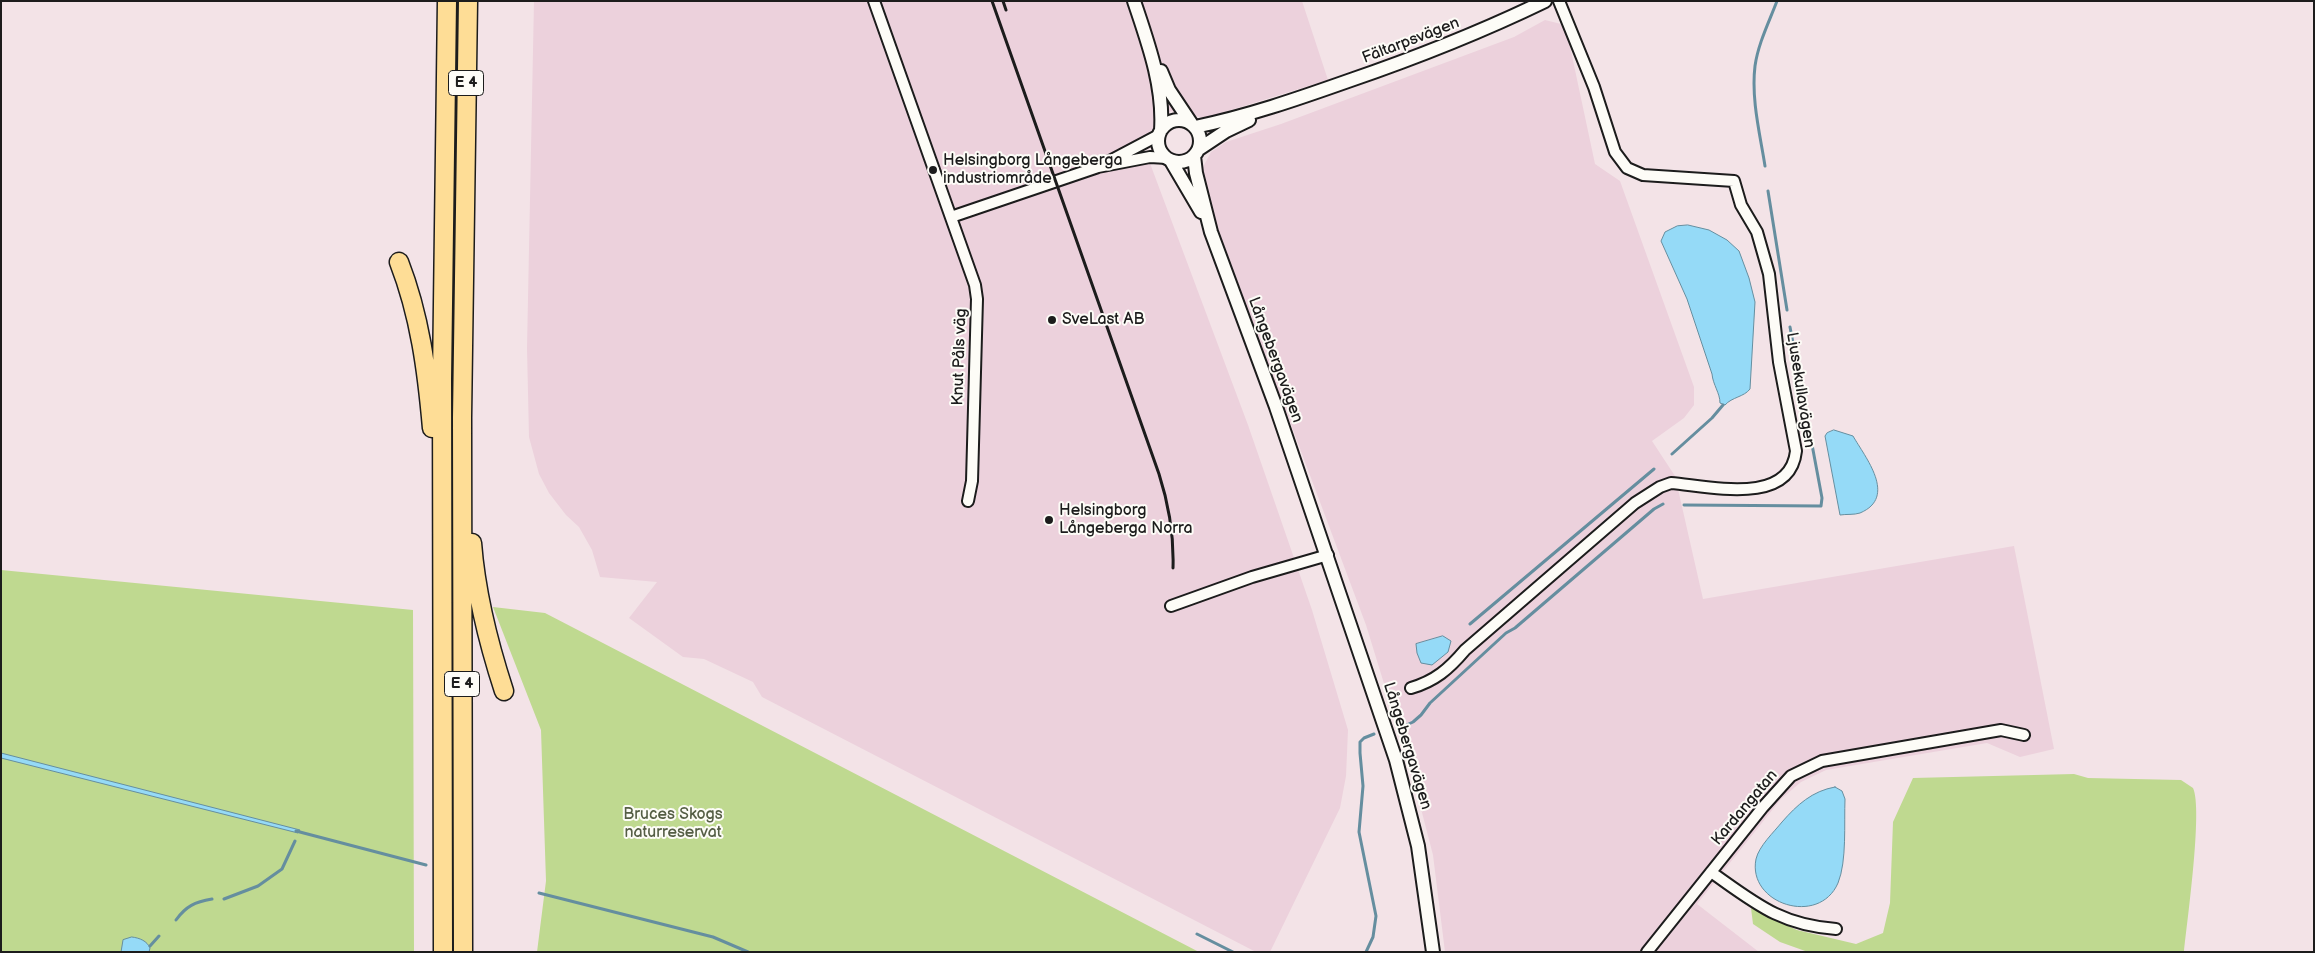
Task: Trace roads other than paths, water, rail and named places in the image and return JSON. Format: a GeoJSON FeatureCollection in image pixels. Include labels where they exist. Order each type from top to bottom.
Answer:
{"type":"FeatureCollection","features":[{"type":"Feature","properties":{"kind":"highway","name":"E 4"},"geometry":{"type":"LineString","coordinates":[[443,952],[442,531],[447,1]]}},
{"type":"Feature","properties":{"kind":"highway","name":"E 4"},"geometry":{"type":"LineString","coordinates":[[464,952],[462,417],[468,1]]}},
{"type":"Feature","properties":{"kind":"highway"},"geometry":{"type":"LineString","coordinates":[[399,262],[416,314],[426,366],[442,531]]}},
{"type":"Feature","properties":{"kind":"highway"},"geometry":{"type":"LineString","coordinates":[[462,417],[474,570],[488,641],[504,691]]}},
{"type":"Feature","properties":{"kind":"street","name":"Knut Påls väg"},"geometry":{"type":"LineString","coordinates":[[874,1],[975,285],[977,299],[972,480],[968,501]]}},
{"type":"Feature","properties":{"kind":"street"},"geometry":{"type":"LineString","coordinates":[[1134,1],[1149,48],[1162,109],[1160,150],[1169,160]]}},
{"type":"Feature","properties":{"kind":"street","name":"Fältarpsvägen"},"geometry":{"type":"LineString","coordinates":[[1196,153],[1226,131],[1285,104],[1448,45],[1545,1]]}},
{"type":"Feature","properties":{"kind":"street","name":"Ljusekullavägen"},"geometry":{"type":"LineString","coordinates":[[1411,688],[1430,683],[1451,667],[1465,650],[1620,516],[1660,486],[1671,483],[1740,489],[1762,488],[1781,479],[1789,472],[1795,462],[1796,451],[1779,362],[1769,274],[1757,232],[1740,205],[1734,181],[1643,175],[1632,171],[1624,165],[1613,146],[1591,79],[1559,1]]}},
{"type":"Feature","properties":{"kind":"street"},"geometry":{"type":"LineString","coordinates":[[951,217],[1098,167],[1150,157],[1181,162],[1196,153],[1200,135],[1169,90],[1149,48]]}},
{"type":"Feature","properties":{"kind":"street","name":"Fältarpsvägen"},"geometry":{"type":"LineString","coordinates":[[1193,125],[1285,104]]}},
{"type":"Feature","properties":{"kind":"street"},"geometry":{"type":"LineString","coordinates":[[1098,167],[1160,132],[1175,120],[1193,125]]}},
{"type":"Feature","properties":{"kind":"street","name":"Långebergavägen"},"geometry":{"type":"LineString","coordinates":[[1196,153],[1196,173],[1211,232],[1328,555],[1363,658],[1410,808],[1418,846],[1433,952]]}},
{"type":"Feature","properties":{"kind":"street","name":"Långebergavägen"},"geometry":{"type":"LineString","coordinates":[[1169,160],[1211,232]]}},
{"type":"Feature","properties":{"kind":"street"},"geometry":{"type":"LineString","coordinates":[[1171,606],[1252,577],[1328,555]]}},
{"type":"Feature","properties":{"kind":"street","name":"Kardangatan"},"geometry":{"type":"LineString","coordinates":[[1647,952],[1791,776],[1822,762],[2001,730],[2024,735]]}},
{"type":"Feature","properties":{"kind":"street"},"geometry":{"type":"LineString","coordinates":[[1711,872],[1762,908],[1795,923],[1836,930]]}},
{"type":"Feature","properties":{"kind":"water"},"geometry":{"type":"Polygon","coordinates":[[[1688,225],[1709,230],[1727,240],[1739,251],[1755,302],[1750,389],[1745,394],[1725,405],[1720,403],[1687,299],[1661,241],[1665,232],[1677,226],[1688,225]]]}},
{"type":"Feature","properties":{"kind":"water"},"geometry":{"type":"Polygon","coordinates":[[[1834,430],[1853,436],[1871,465],[1875,476],[1878,487],[1877,497],[1871,506],[1860,513],[1840,515],[1825,436],[1834,430]]]}},
{"type":"Feature","properties":{"kind":"water"},"geometry":{"type":"Polygon","coordinates":[[[1443,636],[1451,641],[1448,652],[1432,665],[1421,663],[1416,644],[1443,636]]]}},
{"type":"Feature","properties":{"kind":"water"},"geometry":{"type":"Polygon","coordinates":[[[1,753],[300,830],[298,833],[1,758],[1,753]]]}},
{"type":"Feature","properties":{"kind":"water"},"geometry":{"type":"Polygon","coordinates":[[[1835,787],[1842,791],[1845,799],[1844,853],[1838,883],[1829,896],[1816,904],[1801,907],[1786,904],[1773,898],[1762,888],[1756,875],[1756,859],[1760,849],[1799,805],[1812,795],[1835,787]]]}},
{"type":"Feature","properties":{"kind":"water"},"geometry":{"type":"Polygon","coordinates":[[[132,937],[145,942],[150,948],[149,952],[121,952],[123,940],[132,937]]]}},
{"type":"Feature","properties":{"kind":"waterway"},"geometry":{"type":"LineString","coordinates":[[1765,166],[1757,116],[1754,78],[1755,66],[1764,33],[1777,1]]}},
{"type":"Feature","properties":{"kind":"waterway"},"geometry":{"type":"LineString","coordinates":[[1768,191],[1787,310]]}},
{"type":"Feature","properties":{"kind":"waterway"},"geometry":{"type":"LineString","coordinates":[[1684,505],[1821,506],[1822,498],[1790,327]]}},
{"type":"Feature","properties":{"kind":"waterway"},"geometry":{"type":"LineString","coordinates":[[1672,454],[1712,418],[1723,405]]}},
{"type":"Feature","properties":{"kind":"waterway"},"geometry":{"type":"LineString","coordinates":[[1470,624],[1654,469]]}},
{"type":"Feature","properties":{"kind":"waterway"},"geometry":{"type":"LineString","coordinates":[[1400,728],[1413,722],[1430,703],[1506,633],[1515,628],[1654,509],[1663,504]]}},
{"type":"Feature","properties":{"kind":"waterway"},"geometry":{"type":"LineString","coordinates":[[1366,952],[1373,937],[1376,916],[1359,832],[1363,786],[1360,742],[1374,734]]}},
{"type":"Feature","properties":{"kind":"waterway"},"geometry":{"type":"LineString","coordinates":[[296,831],[426,865]]}},
{"type":"Feature","properties":{"kind":"waterway"},"geometry":{"type":"LineString","coordinates":[[224,899],[258,886],[282,869],[295,841]]}},
{"type":"Feature","properties":{"kind":"waterway"},"geometry":{"type":"LineString","coordinates":[[539,893],[713,937],[748,952]]}},
{"type":"Feature","properties":{"kind":"waterway"},"geometry":{"type":"LineString","coordinates":[[176,920],[191,905],[212,899]]}},
{"type":"Feature","properties":{"kind":"waterway"},"geometry":{"type":"LineString","coordinates":[[1197,934],[1233,952]]}},
{"type":"Feature","properties":{"kind":"waterway"},"geometry":{"type":"LineString","coordinates":[[150,946],[159,936]]}},
{"type":"Feature","properties":{"kind":"railway"},"geometry":{"type":"LineString","coordinates":[[992,1],[1159,474],[1166,497],[1170,521],[1173,544],[1173,568]]}},
{"type":"Feature","properties":{"kind":"railway"},"geometry":{"type":"LineString","coordinates":[[1003,1],[1006,10]]}},
{"type":"Feature","properties":{"kind":"place","name":"Helsingborg Långeberga industriområde"},"geometry":{"type":"Point","coordinates":[933,170]}},
{"type":"Feature","properties":{"kind":"place","name":"SveLast AB"},"geometry":{"type":"Point","coordinates":[1052,320]}},
{"type":"Feature","properties":{"kind":"place","name":"Helsingborg Långeberga Norra"},"geometry":{"type":"Point","coordinates":[1049,520]}},
{"type":"Feature","properties":{"kind":"park label","name":"Bruces Skogs naturreservat"},"geometry":{"type":"Point","coordinates":[673,824]}}]}
